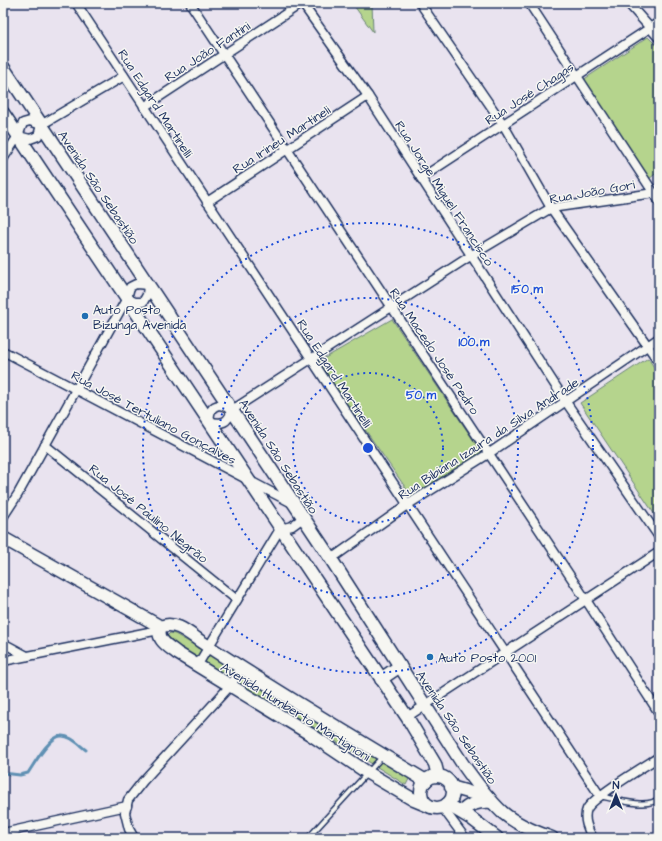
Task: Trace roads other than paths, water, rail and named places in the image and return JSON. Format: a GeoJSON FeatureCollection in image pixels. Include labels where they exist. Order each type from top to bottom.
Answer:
{"type":"FeatureCollection","features":[{"type":"Feature","properties":{"kind":"main road","name":"Avenida São Sebastião"},"geometry":{"type":"LineString","coordinates":[[3,68],[331,558],[462,763],[491,800],[503,812],[516,822],[535,832],[552,838]]}},
{"type":"Feature","properties":{"kind":"main road"},"geometry":{"type":"LineString","coordinates":[[3,113],[407,717],[436,764],[438,776]]}},
{"type":"Feature","properties":{"kind":"main road","name":"Avenida Humberto Martignoni"},"geometry":{"type":"LineString","coordinates":[[3,538],[160,628]]}},
{"type":"Feature","properties":{"kind":"main road","name":"Avenida Humberto Martignoni"},"geometry":{"type":"LineString","coordinates":[[426,781],[178,627],[166,624],[160,628],[159,634],[161,640],[166,645],[197,666],[310,734],[368,773],[414,800],[461,812],[472,818],[497,838]]}},
{"type":"Feature","properties":{"kind":"main road"},"geometry":{"type":"LineString","coordinates":[[381,679],[400,666]]}},
{"type":"Feature","properties":{"kind":"main road"},"geometry":{"type":"LineString","coordinates":[[438,776],[447,780],[451,787],[452,795],[440,806],[423,800],[421,796],[421,789],[426,781],[431,777],[438,776]]}},
{"type":"Feature","properties":{"kind":"main road"},"geometry":{"type":"LineString","coordinates":[[451,787],[491,800]]}},
{"type":"Feature","properties":{"kind":"main road"},"geometry":{"type":"LineString","coordinates":[[461,812],[466,807],[474,803],[491,800]]}},
{"type":"Feature","properties":{"kind":"street","name":"Rua Edgard Martinelli"},"geometry":{"type":"LineString","coordinates":[[76,3],[600,796]]}},
{"type":"Feature","properties":{"kind":"street","name":"Rua Macedo José Pedro"},"geometry":{"type":"LineString","coordinates":[[190,3],[586,600],[659,713]]}},
{"type":"Feature","properties":{"kind":"street","name":"Rua João Fantini"},"geometry":{"type":"LineString","coordinates":[[144,107],[302,3]]}},
{"type":"Feature","properties":{"kind":"street","name":"Rua Jorge Miguel Francisco"},"geometry":{"type":"LineString","coordinates":[[302,3],[368,96],[566,402],[659,537]]}},
{"type":"Feature","properties":{"kind":"street"},"geometry":{"type":"LineString","coordinates":[[420,3],[503,124],[551,208],[659,362]]}},
{"type":"Feature","properties":{"kind":"street"},"geometry":{"type":"LineString","coordinates":[[529,3],[659,201]]}},
{"type":"Feature","properties":{"kind":"street"},"geometry":{"type":"LineString","coordinates":[[628,3],[659,38]]}},
{"type":"Feature","properties":{"kind":"street","name":"Rua José Chagas"},"geometry":{"type":"LineString","coordinates":[[421,178],[659,22]]}},
{"type":"Feature","properties":{"kind":"street"},"geometry":{"type":"LineString","coordinates":[[41,125],[124,76]]}},
{"type":"Feature","properties":{"kind":"street","name":"Rua Irineu Martineli"},"geometry":{"type":"LineString","coordinates":[[207,202],[368,96]]}},
{"type":"Feature","properties":{"kind":"street"},"geometry":{"type":"LineString","coordinates":[[3,157],[18,136],[21,126],[26,122],[33,122],[41,125]]}},
{"type":"Feature","properties":{"kind":"street"},"geometry":{"type":"LineString","coordinates":[[18,136],[35,138],[40,134],[41,125]]}},
{"type":"Feature","properties":{"kind":"street","name":"Rua João Gori"},"geometry":{"type":"LineString","coordinates":[[232,410],[472,255],[551,208],[654,193]]}},
{"type":"Feature","properties":{"kind":"street"},"geometry":{"type":"LineString","coordinates":[[3,517],[18,494],[127,298],[129,289],[131,286],[136,284],[148,284],[147,295],[142,302],[135,302],[127,298]]}},
{"type":"Feature","properties":{"kind":"street","name":"Rua Bibiana Izaura da Silva Andrade"},"geometry":{"type":"LineString","coordinates":[[331,558],[407,505],[488,454],[659,338]]}},
{"type":"Feature","properties":{"kind":"street","name":"Rua José Tertuliano Gonçalves"},"geometry":{"type":"LineString","coordinates":[[3,350],[295,505]]}},
{"type":"Feature","properties":{"kind":"street"},"geometry":{"type":"LineString","coordinates":[[216,406],[226,406],[232,410],[227,421],[217,423],[209,421],[210,412],[216,406]]}},
{"type":"Feature","properties":{"kind":"street","name":"Rua José Paulino Negrão"},"geometry":{"type":"LineString","coordinates":[[45,445],[237,600]]}},
{"type":"Feature","properties":{"kind":"street"},"geometry":{"type":"LineString","coordinates":[[197,666],[280,529],[292,526],[303,518]]}},
{"type":"Feature","properties":{"kind":"street"},"geometry":{"type":"LineString","coordinates":[[407,717],[659,552]]}},
{"type":"Feature","properties":{"kind":"street"},"geometry":{"type":"LineString","coordinates":[[3,661],[160,628]]}},
{"type":"Feature","properties":{"kind":"street"},"geometry":{"type":"LineString","coordinates":[[3,643],[26,656]]}},
{"type":"Feature","properties":{"kind":"street"},"geometry":{"type":"LineString","coordinates":[[134,838],[125,813],[128,800],[143,781],[230,686],[242,668]]}},
{"type":"Feature","properties":{"kind":"street"},"geometry":{"type":"LineString","coordinates":[[594,838],[590,834],[586,823],[586,813],[590,805],[600,796],[659,757]]}},
{"type":"Feature","properties":{"kind":"street"},"geometry":{"type":"LineString","coordinates":[[3,833],[14,835],[127,806]]}},
{"type":"Feature","properties":{"kind":"street"},"geometry":{"type":"LineString","coordinates":[[440,806],[465,838]]}},
{"type":"Feature","properties":{"kind":"lane"},"geometry":{"type":"LineString","coordinates":[[308,838],[383,755]]}},
{"type":"Feature","properties":{"kind":"lane"},"geometry":{"type":"LineString","coordinates":[[600,796],[642,804],[650,804],[657,801],[659,798]]}},
{"type":"Feature","properties":{"kind":"waterway"},"geometry":{"type":"LineString","coordinates":[[3,773],[20,775],[28,773],[47,745],[57,737],[68,737],[86,750]]}},
{"type":"Feature","properties":{"kind":"place","name":"Auto Posto Bizunga Avenida"},"geometry":{"type":"Point","coordinates":[85,316]}},
{"type":"Feature","properties":{"kind":"place","name":"Auto Posto 2001"},"geometry":{"type":"Point","coordinates":[430,657]}}]}
